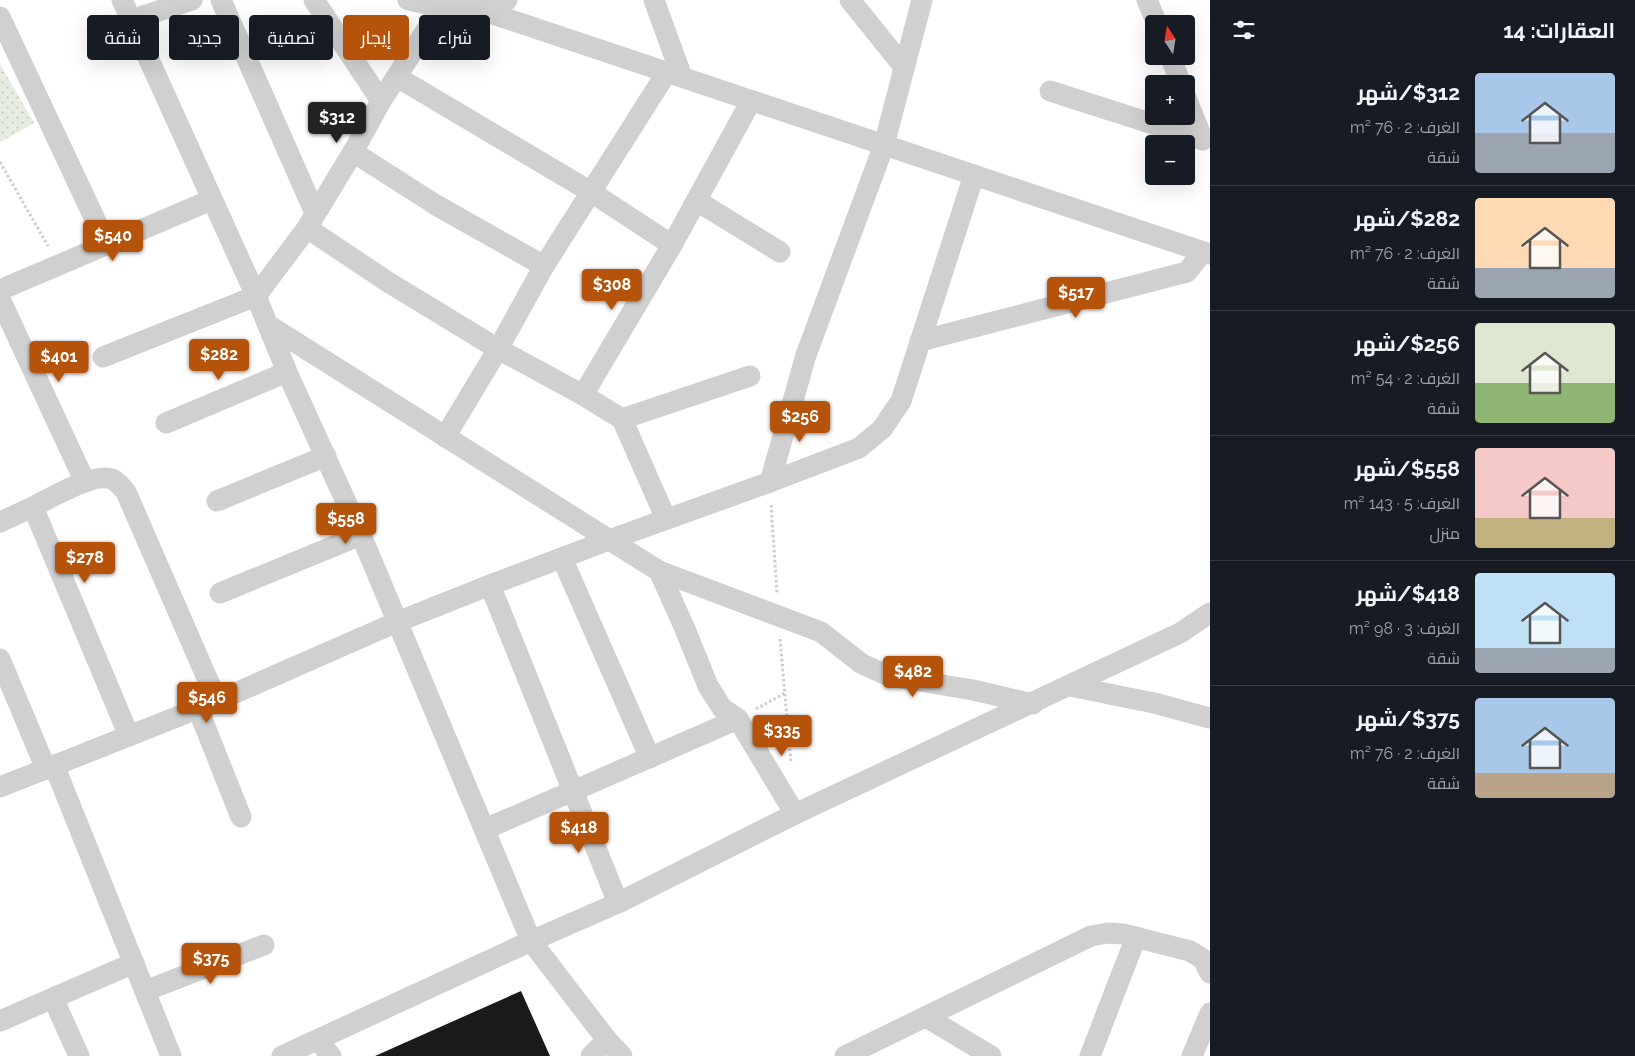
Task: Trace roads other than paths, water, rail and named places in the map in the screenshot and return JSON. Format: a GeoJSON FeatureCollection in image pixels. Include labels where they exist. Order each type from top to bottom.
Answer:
{"type":"FeatureCollection","features":[{"type":"Feature","properties":{"kind":"street"},"geometry":{"type":"LineString","coordinates":[[122,0],[130,15]]}},
{"type":"Feature","properties":{"kind":"street"},"geometry":{"type":"LineString","coordinates":[[147,15],[192,0]]}},
{"type":"Feature","properties":{"kind":"street"},"geometry":{"type":"LineString","coordinates":[[221,0],[311,220],[388,282],[498,349],[583,395],[622,419],[666,519]]}},
{"type":"Feature","properties":{"kind":"street"},"geometry":{"type":"LineString","coordinates":[[314,0],[381,101]]}},
{"type":"Feature","properties":{"kind":"street"},"geometry":{"type":"LineString","coordinates":[[481,10],[507,0]]}},
{"type":"Feature","properties":{"kind":"street"},"geometry":{"type":"LineString","coordinates":[[654,0],[674,75]]}},
{"type":"Feature","properties":{"kind":"street"},"geometry":{"type":"LineString","coordinates":[[850,0],[904,67]]}},
{"type":"Feature","properties":{"kind":"street"},"geometry":{"type":"LineString","coordinates":[[770,482],[806,355],[884,145],[922,0]]}},
{"type":"Feature","properties":{"kind":"street"},"geometry":{"type":"LineString","coordinates":[[1147,0],[1153,15]]}},
{"type":"Feature","properties":{"kind":"street"},"geometry":{"type":"LineString","coordinates":[[414,1],[441,7],[481,10],[1206,253],[1187,272],[920,341]]}},
{"type":"Feature","properties":{"kind":"street"},"geometry":{"type":"LineString","coordinates":[[103,357],[256,296],[311,220],[353,152],[381,101],[441,7]]}},
{"type":"Feature","properties":{"kind":"street"},"geometry":{"type":"LineString","coordinates":[[0,17],[106,245]]}},
{"type":"Feature","properties":{"kind":"street"},"geometry":{"type":"LineString","coordinates":[[150,60],[361,535],[531,941],[607,1040],[622,1056]]}},
{"type":"Feature","properties":{"kind":"street"},"geometry":{"type":"LineString","coordinates":[[445,437],[498,349],[544,266],[591,192],[674,75]]}},
{"type":"Feature","properties":{"kind":"street"},"geometry":{"type":"LineString","coordinates":[[397,77],[591,192],[672,245]]}},
{"type":"Feature","properties":{"kind":"street"},"geometry":{"type":"LineString","coordinates":[[1050,91],[1207,142]]}},
{"type":"Feature","properties":{"kind":"street"},"geometry":{"type":"LineString","coordinates":[[583,395],[672,245],[751,101]]}},
{"type":"Feature","properties":{"kind":"street"},"geometry":{"type":"LineString","coordinates":[[1195,117],[1207,142]]}},
{"type":"Feature","properties":{"kind":"street"},"geometry":{"type":"LineString","coordinates":[[353,152],[436,205],[544,266]]}},
{"type":"Feature","properties":{"kind":"street"},"geometry":{"type":"LineString","coordinates":[[0,787],[207,705],[398,622],[490,585],[859,448],[882,430],[901,401],[974,175]]}},
{"type":"Feature","properties":{"kind":"street"},"geometry":{"type":"LineString","coordinates":[[0,290],[211,200]]}},
{"type":"Feature","properties":{"kind":"street"},"geometry":{"type":"LineString","coordinates":[[697,201],[780,252]]}},
{"type":"Feature","properties":{"kind":"street"},"geometry":{"type":"LineString","coordinates":[[0,299],[85,482]]}},
{"type":"Feature","properties":{"kind":"street"},"geometry":{"type":"LineString","coordinates":[[268,325],[659,571],[821,632],[862,664],[889,676],[973,690],[1033,704]]}},
{"type":"Feature","properties":{"kind":"street"},"geometry":{"type":"LineString","coordinates":[[166,423],[287,372]]}},
{"type":"Feature","properties":{"kind":"street"},"geometry":{"type":"LineString","coordinates":[[622,419],[750,376]]}},
{"type":"Feature","properties":{"kind":"street"},"geometry":{"type":"LineString","coordinates":[[217,501],[326,456]]}},
{"type":"Feature","properties":{"kind":"street"},"geometry":{"type":"LineString","coordinates":[[0,522],[85,482],[102,477],[112,479],[120,484],[126,492],[207,705],[241,817]]}},
{"type":"Feature","properties":{"kind":"street"},"geometry":{"type":"LineString","coordinates":[[33,507],[129,736]]}},
{"type":"Feature","properties":{"kind":"street"},"geometry":{"type":"LineString","coordinates":[[220,593],[361,535]]}},
{"type":"Feature","properties":{"kind":"street"},"geometry":{"type":"LineString","coordinates":[[562,558],[650,758]]}},
{"type":"Feature","properties":{"kind":"street"},"geometry":{"type":"LineString","coordinates":[[659,571],[708,686],[722,708],[738,719],[795,814]]}},
{"type":"Feature","properties":{"kind":"street"},"geometry":{"type":"LineString","coordinates":[[490,585],[618,903]]}},
{"type":"Feature","properties":{"kind":"street"},"geometry":{"type":"LineString","coordinates":[[282,1056],[324,1048],[531,941],[618,903],[795,814],[1033,704],[1180,633],[1210,613]]}},
{"type":"Feature","properties":{"kind":"street"},"geometry":{"type":"LineString","coordinates":[[0,659],[50,767],[134,962],[171,1056]]}},
{"type":"Feature","properties":{"kind":"street"},"geometry":{"type":"LineString","coordinates":[[1070,686],[1154,703],[1210,718]]}},
{"type":"Feature","properties":{"kind":"street"},"geometry":{"type":"LineString","coordinates":[[485,829],[738,719]]}},
{"type":"Feature","properties":{"kind":"street"},"geometry":{"type":"LineString","coordinates":[[846,1056],[1091,936],[1108,933],[1136,937],[1190,951],[1203,960],[1210,973]]}},
{"type":"Feature","properties":{"kind":"street"},"geometry":{"type":"LineString","coordinates":[[1090,1056],[1136,937]]}},
{"type":"Feature","properties":{"kind":"street"},"geometry":{"type":"LineString","coordinates":[[145,991],[264,945]]}},
{"type":"Feature","properties":{"kind":"street"},"geometry":{"type":"LineString","coordinates":[[0,1021],[134,962]]}},
{"type":"Feature","properties":{"kind":"street"},"geometry":{"type":"LineString","coordinates":[[53,998],[78,1056]]}},
{"type":"Feature","properties":{"kind":"street"},"geometry":{"type":"LineString","coordinates":[[1192,1056],[1210,1013]]}},
{"type":"Feature","properties":{"kind":"street"},"geometry":{"type":"LineString","coordinates":[[926,1017],[991,1056]]}},
{"type":"Feature","properties":{"kind":"street"},"geometry":{"type":"LineString","coordinates":[[591,1056],[607,1040]]}}]}
